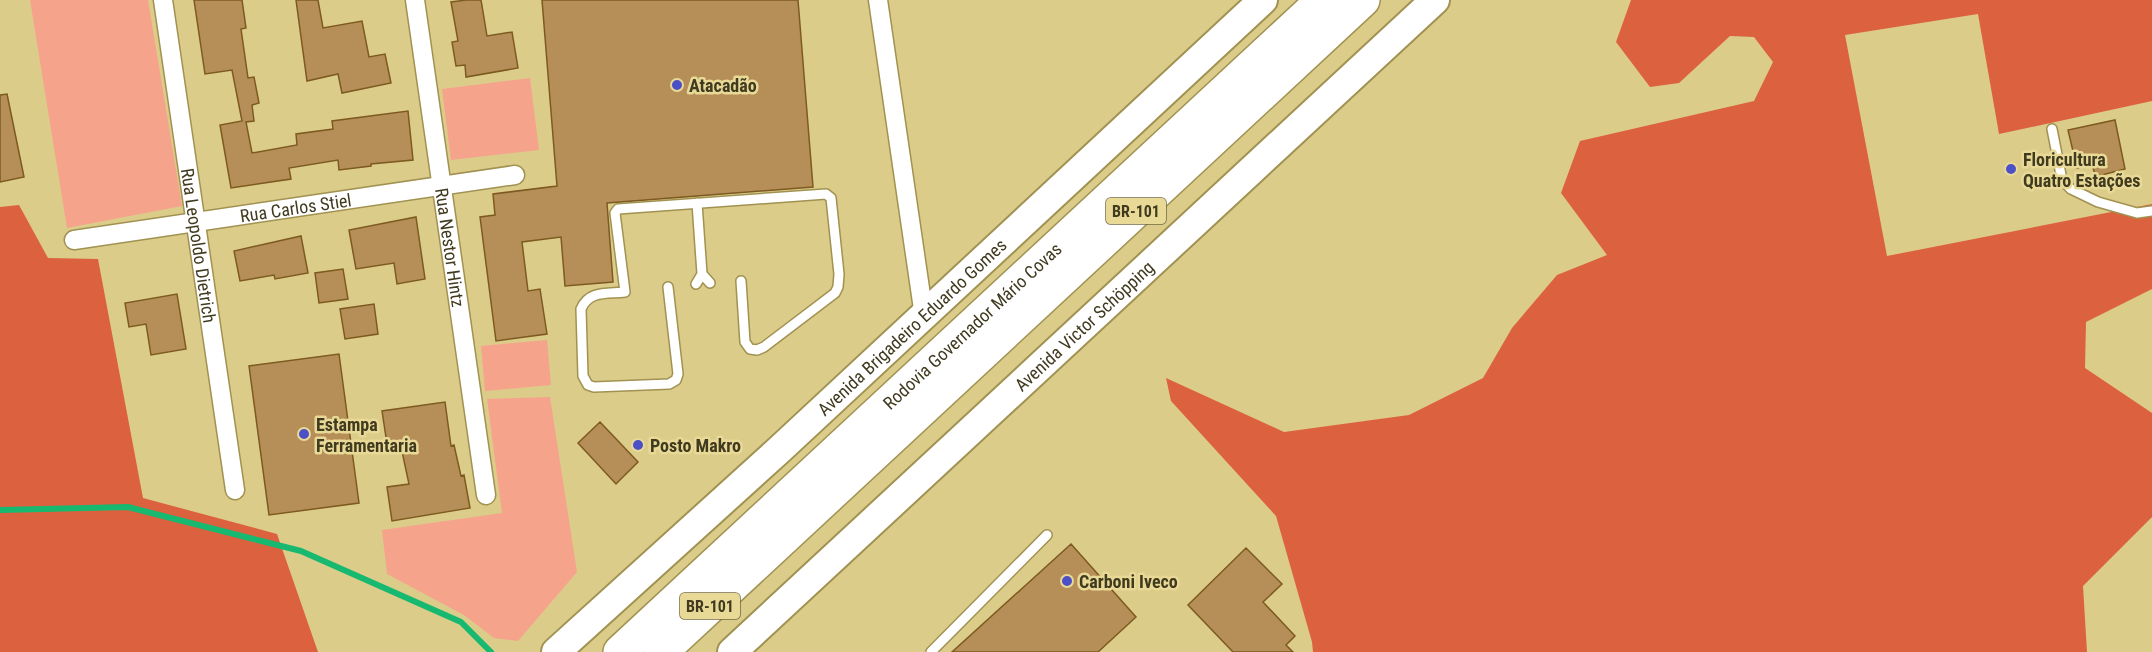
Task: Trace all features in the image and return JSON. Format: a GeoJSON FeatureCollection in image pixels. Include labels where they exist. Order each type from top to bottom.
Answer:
{"type":"FeatureCollection","features":[{"type":"Feature","properties":{"kind":"highway","name":"Rodovia Governador Mário Covas"},"geometry":{"type":"LineString","coordinates":[[620,652],[1323,0]]}},
{"type":"Feature","properties":{"kind":"highway","name":"Rodovia Governador Mário Covas"},"geometry":{"type":"LineString","coordinates":[[661,652],[1363,0]]}},
{"type":"Feature","properties":{"kind":"main road","name":"Avenida Brigadeiro Eduardo Gomes"},"geometry":{"type":"LineString","coordinates":[[556,652],[924,316],[1263,0]]}},
{"type":"Feature","properties":{"kind":"main road","name":"Avenida Victor Schöpping"},"geometry":{"type":"LineString","coordinates":[[732,652],[1435,0]]}},
{"type":"Feature","properties":{"kind":"street","name":"Rua Leopoldo Dietrich"},"geometry":{"type":"LineString","coordinates":[[163,0],[235,490]]}},
{"type":"Feature","properties":{"kind":"street","name":"Rua Nestor Hintz"},"geometry":{"type":"LineString","coordinates":[[415,0],[486,495]]}},
{"type":"Feature","properties":{"kind":"street"},"geometry":{"type":"LineString","coordinates":[[878,0],[924,316]]}},
{"type":"Feature","properties":{"kind":"street","name":"Rua Carlos Stiel"},"geometry":{"type":"LineString","coordinates":[[74,240],[515,175]]}},
{"type":"Feature","properties":{"kind":"lane"},"geometry":{"type":"LineString","coordinates":[[2052,129],[2062,180],[2071,189],[2098,202],[2137,213],[2152,211]]}},
{"type":"Feature","properties":{"kind":"lane"},"geometry":{"type":"LineString","coordinates":[[668,287],[678,374],[676,380],[669,384],[594,387],[588,385],[584,376],[581,309],[590,296],[625,292],[615,213],[624,208],[826,194],[831,198],[839,274],[835,293],[757,350],[750,349],[745,342],[741,281]]}},
{"type":"Feature","properties":{"kind":"lane"},"geometry":{"type":"LineString","coordinates":[[697,203],[702,274],[710,284]]}},
{"type":"Feature","properties":{"kind":"lane"},"geometry":{"type":"LineString","coordinates":[[696,284],[702,274]]}},
{"type":"Feature","properties":{"kind":"lane"},"geometry":{"type":"LineString","coordinates":[[931,652],[1047,535]]}},
{"type":"Feature","properties":{"kind":"shaded area"},"geometry":{"type":"Polygon","coordinates":[[[30,0],[148,0],[182,206],[67,228],[30,0]]]}},
{"type":"Feature","properties":{"kind":"shaded area"},"geometry":{"type":"Polygon","coordinates":[[[1631,0],[2152,0],[2152,101],[1999,134],[1978,14],[1845,35],[1887,256],[2152,204],[2152,289],[2086,322],[2085,368],[2152,413],[2152,517],[2083,586],[2087,652],[1313,652],[1276,516],[1171,401],[1166,378],[1284,432],[1409,415],[1483,378],[1512,328],[1557,275],[1607,255],[1561,193],[1580,141],[1754,101],[1773,62],[1754,37],[1730,36],[1679,83],[1650,87],[1616,42],[1631,0]]]}},
{"type":"Feature","properties":{"kind":"shaded area"},"geometry":{"type":"Polygon","coordinates":[[[530,78],[539,150],[451,160],[442,89],[530,78]]]}},
{"type":"Feature","properties":{"kind":"shaded area"},"geometry":{"type":"Polygon","coordinates":[[[19,205],[48,258],[98,259],[143,498],[277,534],[318,652],[0,652],[0,207],[19,205]]]}},
{"type":"Feature","properties":{"kind":"shaded area"},"geometry":{"type":"Polygon","coordinates":[[[547,340],[551,385],[485,391],[481,346],[547,340]]]}},
{"type":"Feature","properties":{"kind":"shaded area"},"geometry":{"type":"Polygon","coordinates":[[[550,397],[577,572],[518,641],[494,638],[464,615],[387,574],[382,530],[502,513],[487,399],[550,397]]]}},
{"type":"Feature","properties":{"kind":"building"},"geometry":{"type":"Polygon","coordinates":[[[194,0],[242,0],[246,28],[241,29],[248,78],[254,77],[259,103],[252,105],[254,121],[246,122],[252,153],[297,145],[296,134],[333,129],[332,121],[408,111],[413,160],[339,170],[338,160],[289,168],[291,179],[231,188],[220,125],[242,121],[232,70],[205,74],[194,0]]]}},
{"type":"Feature","properties":{"kind":"building"},"geometry":{"type":"Polygon","coordinates":[[[296,0],[318,0],[323,28],[362,21],[369,57],[385,54],[391,83],[342,93],[338,74],[307,81],[296,0]]]}},
{"type":"Feature","properties":{"kind":"building"},"geometry":{"type":"Polygon","coordinates":[[[481,0],[487,36],[512,32],[518,68],[466,77],[465,65],[456,66],[452,42],[458,41],[451,2],[481,0]]]}},
{"type":"Feature","properties":{"kind":"building","name":"Atacadão"},"geometry":{"type":"Polygon","coordinates":[[[542,0],[798,0],[813,187],[607,203],[613,282],[565,286],[561,237],[522,242],[528,291],[540,289],[547,334],[496,341],[480,217],[495,215],[493,194],[557,186],[542,0]]]}},
{"type":"Feature","properties":{"kind":"building"},"geometry":{"type":"Polygon","coordinates":[[[7,94],[24,177],[0,182],[0,95],[7,94]]]}},
{"type":"Feature","properties":{"kind":"building"},"geometry":{"type":"Polygon","coordinates":[[[2115,120],[2125,169],[2098,176],[2095,175],[2092,164],[2077,168],[2068,130],[2115,120]]]}},
{"type":"Feature","properties":{"kind":"building"},"geometry":{"type":"Polygon","coordinates":[[[416,217],[425,279],[397,284],[394,263],[356,269],[349,230],[416,217]]]}},
{"type":"Feature","properties":{"kind":"building"},"geometry":{"type":"Polygon","coordinates":[[[301,236],[308,273],[275,279],[274,275],[240,281],[234,251],[301,236]]]}},
{"type":"Feature","properties":{"kind":"building"},"geometry":{"type":"Polygon","coordinates":[[[343,269],[348,299],[319,303],[315,273],[343,269]]]}},
{"type":"Feature","properties":{"kind":"building"},"geometry":{"type":"Polygon","coordinates":[[[177,294],[186,349],[151,355],[146,324],[129,327],[125,303],[177,294]]]}},
{"type":"Feature","properties":{"kind":"building"},"geometry":{"type":"Polygon","coordinates":[[[374,304],[378,334],[345,339],[340,309],[374,304]]]}},
{"type":"Feature","properties":{"kind":"building","name":"Estampa Ferramentaria"},"geometry":{"type":"Polygon","coordinates":[[[339,354],[359,503],[269,515],[249,366],[339,354]]]}},
{"type":"Feature","properties":{"kind":"building"},"geometry":{"type":"Polygon","coordinates":[[[445,402],[451,446],[454,445],[461,476],[464,475],[470,508],[392,521],[387,487],[409,484],[400,442],[387,444],[382,411],[445,402]]]}},
{"type":"Feature","properties":{"kind":"building"},"geometry":{"type":"Polygon","coordinates":[[[600,422],[638,462],[616,484],[578,443],[600,422]]]}},
{"type":"Feature","properties":{"kind":"building","name":"Carboni Iveco"},"geometry":{"type":"Polygon","coordinates":[[[1071,544],[1136,617],[1098,652],[952,652],[1071,544]]]}},
{"type":"Feature","properties":{"kind":"building"},"geometry":{"type":"Polygon","coordinates":[[[1246,548],[1282,584],[1263,602],[1295,636],[1286,645],[1293,652],[1233,652],[1188,605],[1246,548]]]}},
{"type":"Feature","properties":{"kind":"waterway"},"geometry":{"type":"LineString","coordinates":[[0,510],[128,507],[301,551],[461,622],[491,652]]}},
{"type":"Feature","properties":{"kind":"place","name":"Atacadão"},"geometry":{"type":"Point","coordinates":[677,85]}},
{"type":"Feature","properties":{"kind":"place","name":"Floricultura Quatro Estações"},"geometry":{"type":"Point","coordinates":[2011,169]}},
{"type":"Feature","properties":{"kind":"place","name":"Estampa Ferramentaria"},"geometry":{"type":"Point","coordinates":[304,434]}},
{"type":"Feature","properties":{"kind":"place","name":"Posto Makro"},"geometry":{"type":"Point","coordinates":[638,445]}},
{"type":"Feature","properties":{"kind":"place","name":"Carboni Iveco"},"geometry":{"type":"Point","coordinates":[1067,581]}}]}
